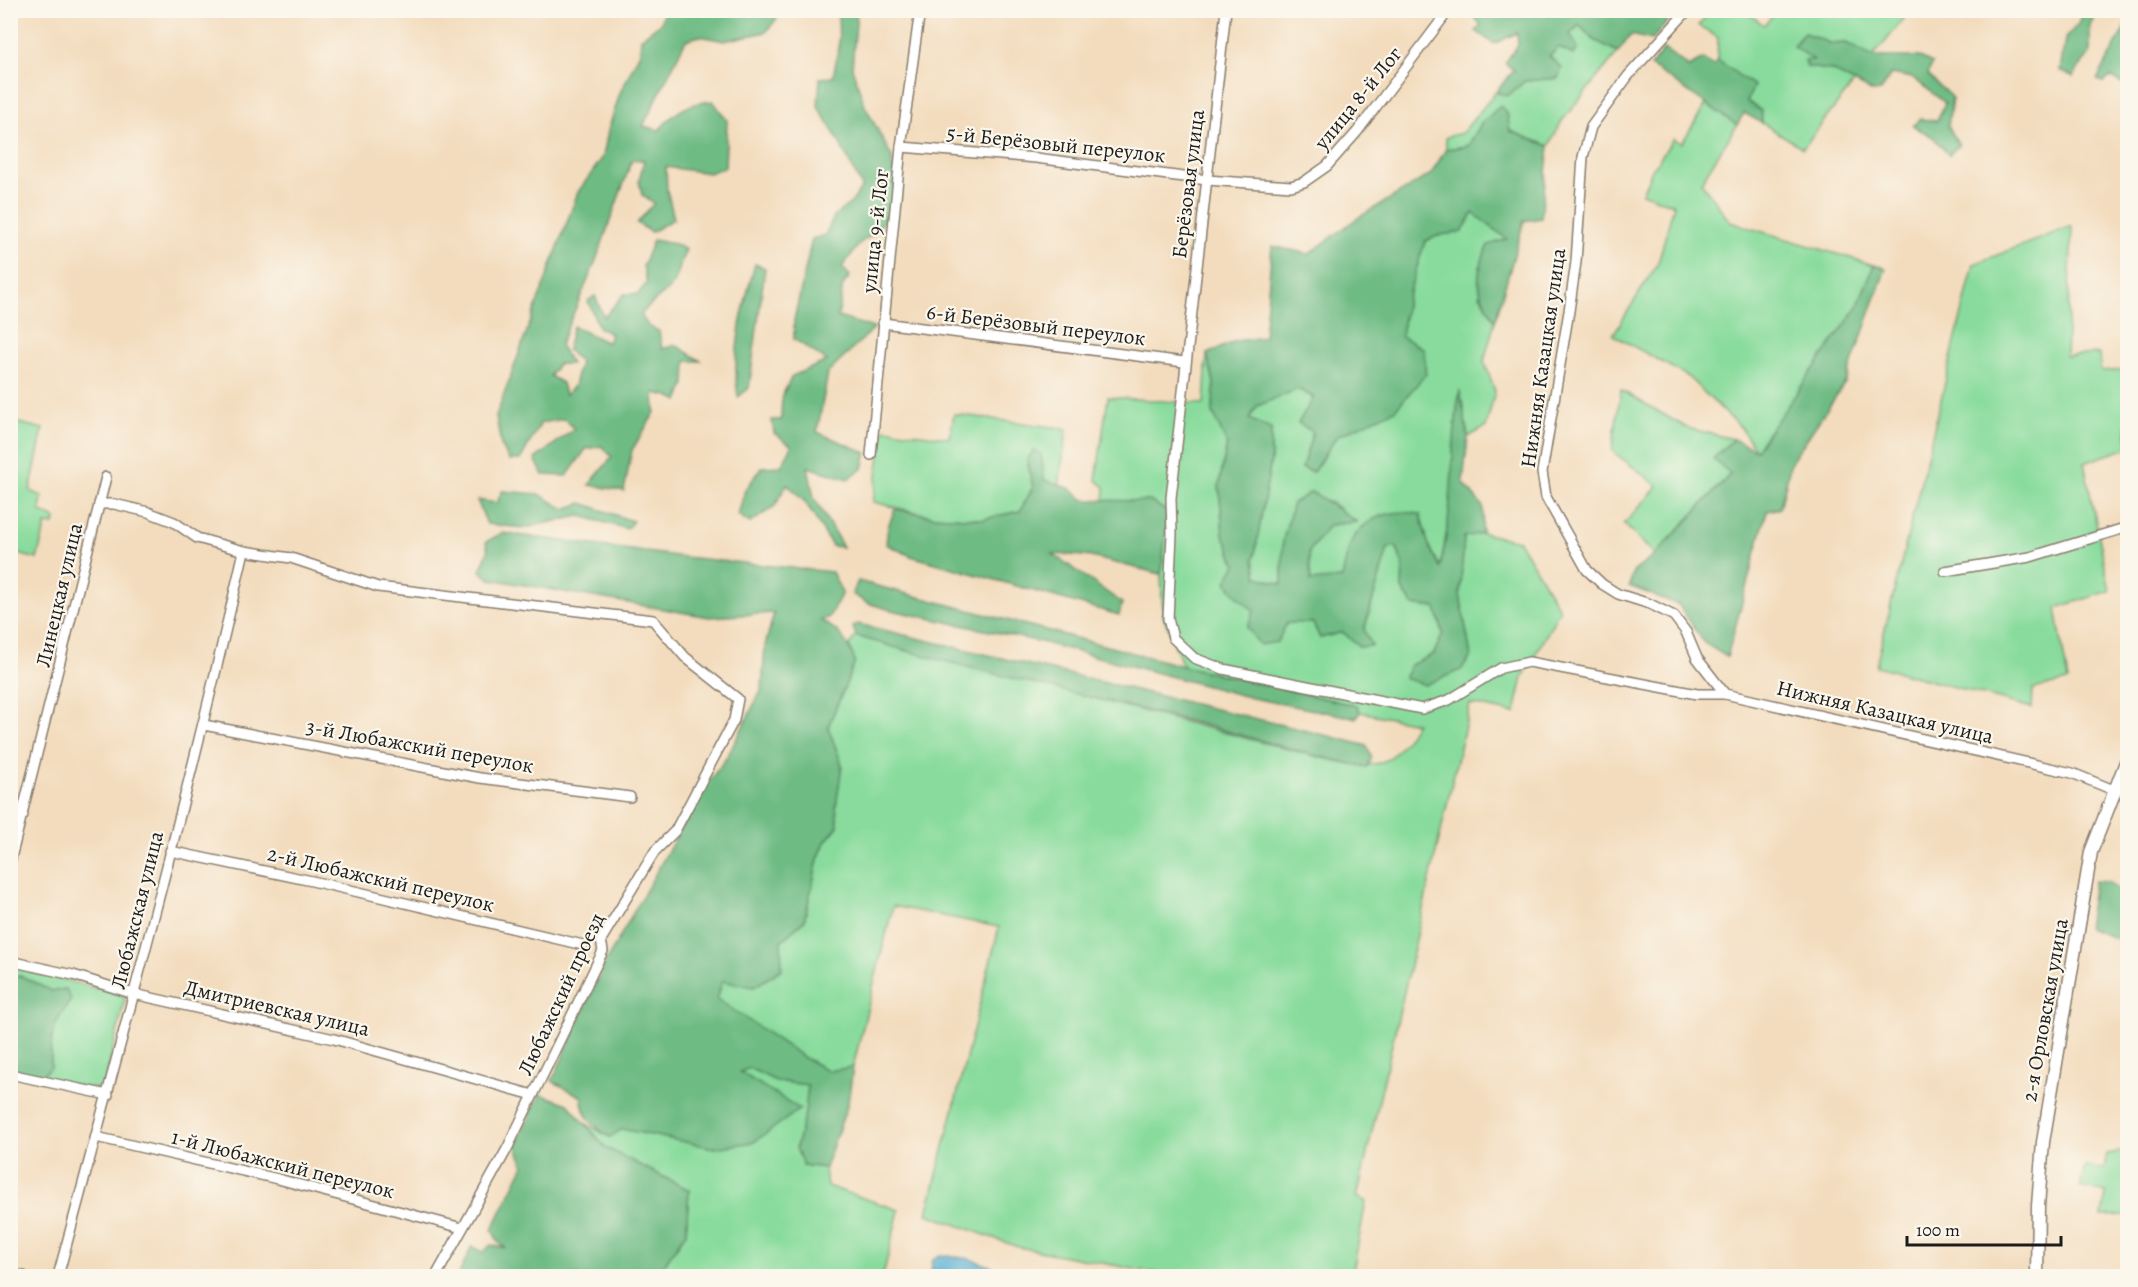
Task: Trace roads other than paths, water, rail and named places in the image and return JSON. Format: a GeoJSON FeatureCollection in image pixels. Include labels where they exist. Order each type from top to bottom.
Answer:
{"type":"FeatureCollection","features":[{"type":"Feature","properties":{"kind":"street","name":"улица 9-й Лог"},"geometry":{"type":"LineString","coordinates":[[872,455],[901,147],[920,10]]}},
{"type":"Feature","properties":{"kind":"street","name":"Берёзовая улица"},"geometry":{"type":"LineString","coordinates":[[1226,10],[1170,498],[1172,534],[1168,619],[1173,638],[1194,658],[1223,669],[1422,709],[1449,700],[1501,669],[1528,662],[1697,694],[1725,694]]}},
{"type":"Feature","properties":{"kind":"street","name":"улица 8-й Лог"},"geometry":{"type":"LineString","coordinates":[[1207,180],[1276,185],[1304,182],[1327,166],[1357,132],[1449,10]]}},
{"type":"Feature","properties":{"kind":"street","name":"Нижняя Казацкая улица"},"geometry":{"type":"LineString","coordinates":[[1688,10],[1628,76],[1592,127],[1583,157],[1576,262],[1542,471],[1546,497],[1587,570],[1602,584],[1618,594],[1650,604],[1674,616],[1686,632],[1697,658],[1725,694],[2072,773],[2116,791]]}},
{"type":"Feature","properties":{"kind":"street","name":"5-й Берёзовый переулок"},"geometry":{"type":"LineString","coordinates":[[901,147],[1047,159],[1207,180]]}},
{"type":"Feature","properties":{"kind":"street","name":"6-й Берёзовый переулок"},"geometry":{"type":"LineString","coordinates":[[883,323],[1184,362]]}},
{"type":"Feature","properties":{"kind":"street","name":"Линецкая улица"},"geometry":{"type":"LineString","coordinates":[[10,862],[106,477]]}},
{"type":"Feature","properties":{"kind":"street"},"geometry":{"type":"LineString","coordinates":[[99,504],[114,504],[148,512],[174,522],[197,538],[244,551]]}},
{"type":"Feature","properties":{"kind":"street"},"geometry":{"type":"LineString","coordinates":[[1945,571],[2030,557],[2127,527]]}},
{"type":"Feature","properties":{"kind":"street","name":"Любажский проезд"},"geometry":{"type":"LineString","coordinates":[[244,551],[291,558],[378,587],[653,620],[685,657],[738,699],[734,720],[675,831],[655,851],[601,940],[603,951],[533,1095],[436,1276]]}},
{"type":"Feature","properties":{"kind":"street","name":"Любажская улица"},"geometry":{"type":"LineString","coordinates":[[58,1276],[108,1095],[204,724],[244,551]]}},
{"type":"Feature","properties":{"kind":"street","name":"3-й Любажский переулок"},"geometry":{"type":"LineString","coordinates":[[204,724],[480,778],[630,797]]}},
{"type":"Feature","properties":{"kind":"street","name":"2-я Орловская улица"},"geometry":{"type":"LineString","coordinates":[[2037,1276],[2038,1206],[2046,1122],[2091,852],[2127,757]]}},
{"type":"Feature","properties":{"kind":"street"},"geometry":{"type":"LineString","coordinates":[[10,811],[23,815]]}},
{"type":"Feature","properties":{"kind":"street","name":"2-й Любажский переулок"},"geometry":{"type":"LineString","coordinates":[[170,851],[312,881],[583,945]]}},
{"type":"Feature","properties":{"kind":"street","name":"Дмитриевская улица"},"geometry":{"type":"LineString","coordinates":[[10,961],[73,975],[134,994],[334,1039],[533,1095]]}},
{"type":"Feature","properties":{"kind":"street"},"geometry":{"type":"LineString","coordinates":[[10,1074],[108,1095]]}},
{"type":"Feature","properties":{"kind":"street","name":"1-й Любажский переулок"},"geometry":{"type":"LineString","coordinates":[[96,1137],[278,1179],[462,1228]]}},
{"type":"Feature","properties":{"kind":"street"},"geometry":{"type":"LineString","coordinates":[[10,1273],[24,1276]]}},
{"type":"Feature","properties":{"kind":"water"},"geometry":{"type":"Polygon","coordinates":[[[940,1255],[971,1259],[992,1267],[996,1276],[930,1276],[933,1259],[940,1255]]]}}]}
